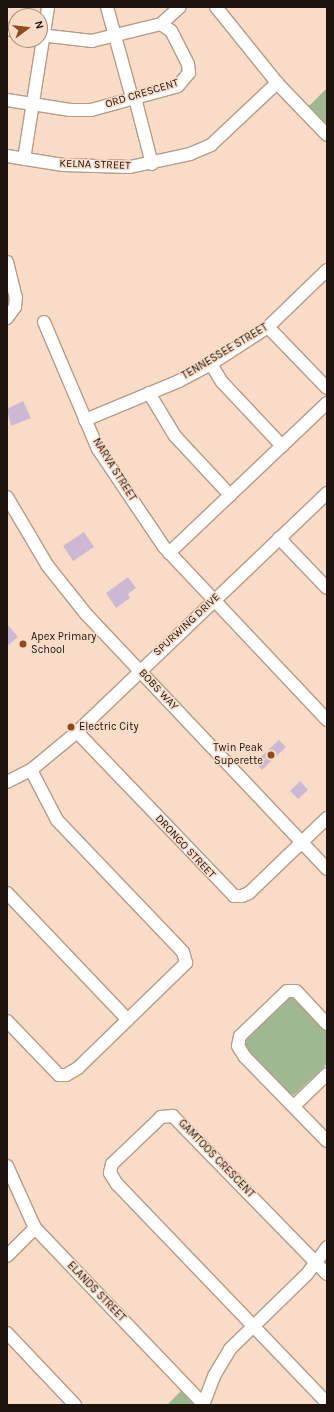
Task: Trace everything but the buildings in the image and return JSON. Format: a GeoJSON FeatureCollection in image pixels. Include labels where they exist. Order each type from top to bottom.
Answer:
{"type":"FeatureCollection","features":[{"type":"Feature","properties":{"kind":"street"},"geometry":{"type":"LineString","coordinates":[[107,7],[152,164]]}},
{"type":"Feature","properties":{"kind":"street"},"geometry":{"type":"LineString","coordinates":[[48,36],[87,41],[115,35],[161,24],[180,7]]}},
{"type":"Feature","properties":{"kind":"street"},"geometry":{"type":"LineString","coordinates":[[216,7],[277,84],[327,135]]}},
{"type":"Feature","properties":{"kind":"street","name":"ORD CRESCENT"},"geometry":{"type":"LineString","coordinates":[[7,100],[84,110],[178,86],[189,73],[188,64],[171,30],[161,24]]}},
{"type":"Feature","properties":{"kind":"street"},"geometry":{"type":"LineString","coordinates":[[24,159],[40,48]]}},
{"type":"Feature","properties":{"kind":"street","name":"KELNA STREET"},"geometry":{"type":"LineString","coordinates":[[7,156],[71,165],[130,167],[152,164],[190,154],[211,145],[277,84]]}},
{"type":"Feature","properties":{"kind":"street"},"geometry":{"type":"LineString","coordinates":[[7,262],[16,297],[15,307],[7,318]]}},
{"type":"Feature","properties":{"kind":"street","name":"TENNESSEE STREET"},"geometry":{"type":"LineString","coordinates":[[85,420],[149,393],[211,364],[268,327],[325,277]]}},
{"type":"Feature","properties":{"kind":"street","name":"NARVA STREET"},"geometry":{"type":"LineString","coordinates":[[44,322],[98,449],[169,553],[327,720]]}},
{"type":"Feature","properties":{"kind":"street"},"geometry":{"type":"LineString","coordinates":[[268,327],[327,388]]}},
{"type":"Feature","properties":{"kind":"street"},"geometry":{"type":"LineString","coordinates":[[211,364],[227,387],[282,446]]}},
{"type":"Feature","properties":{"kind":"street"},"geometry":{"type":"LineString","coordinates":[[149,393],[175,436],[230,495]]}},
{"type":"Feature","properties":{"kind":"street"},"geometry":{"type":"LineString","coordinates":[[169,553],[327,403]]}},
{"type":"Feature","properties":{"kind":"street","name":"SPURWING DRIVE"},"geometry":{"type":"LineString","coordinates":[[7,782],[31,770],[77,732],[139,670],[327,493]]}},
{"type":"Feature","properties":{"kind":"street","name":"BOBS WAY"},"geometry":{"type":"LineString","coordinates":[[7,497],[47,565],[86,614],[327,868]]}},
{"type":"Feature","properties":{"kind":"street"},"geometry":{"type":"LineString","coordinates":[[279,538],[327,588]]}},
{"type":"Feature","properties":{"kind":"street","name":"DRONGO STREET"},"geometry":{"type":"LineString","coordinates":[[77,732],[234,896],[242,896],[249,893],[302,842]]}},
{"type":"Feature","properties":{"kind":"street"},"geometry":{"type":"LineString","coordinates":[[7,1021],[59,1075],[66,1076],[78,1068],[186,963],[183,952],[68,833],[50,810],[31,770]]}},
{"type":"Feature","properties":{"kind":"street"},"geometry":{"type":"LineString","coordinates":[[302,842],[327,818]]}},
{"type":"Feature","properties":{"kind":"street"},"geometry":{"type":"LineString","coordinates":[[7,893],[128,1020]]}},
{"type":"Feature","properties":{"kind":"street"},"geometry":{"type":"LineString","coordinates":[[327,1024],[299,994],[291,991],[283,994],[240,1036],[239,1050],[327,1141]]}},
{"type":"Feature","properties":{"kind":"street"},"geometry":{"type":"LineString","coordinates":[[294,1106],[327,1074]]}},
{"type":"Feature","properties":{"kind":"street","name":"GAMTOOS CRESCENT"},"geometry":{"type":"LineString","coordinates":[[253,1326],[117,1184],[110,1168],[118,1156],[162,1117],[176,1118],[316,1263]]}},
{"type":"Feature","properties":{"kind":"street","name":"ELANDS STREET"},"geometry":{"type":"LineString","coordinates":[[7,1166],[35,1228],[203,1404]]}},
{"type":"Feature","properties":{"kind":"street"},"geometry":{"type":"LineString","coordinates":[[7,1256],[35,1228]]}},
{"type":"Feature","properties":{"kind":"street"},"geometry":{"type":"LineString","coordinates":[[203,1404],[222,1361],[253,1326],[316,1263],[327,1247]]}},
{"type":"Feature","properties":{"kind":"street"},"geometry":{"type":"LineString","coordinates":[[316,1263],[327,1274]]}},
{"type":"Feature","properties":{"kind":"street"},"geometry":{"type":"LineString","coordinates":[[253,1326],[326,1404]]}},
{"type":"Feature","properties":{"kind":"street"},"geometry":{"type":"LineString","coordinates":[[7,1333],[75,1405]]}},
{"type":"Feature","properties":{"kind":"green space"},"geometry":{"type":"Polygon","coordinates":[[[327,88],[327,125],[309,106],[327,88]]]}},
{"type":"Feature","properties":{"kind":"green space"},"geometry":{"type":"Polygon","coordinates":[[[292,995],[327,1032],[327,1064],[294,1095],[289,1093],[246,1048],[246,1039],[292,995]]]}},
{"type":"Feature","properties":{"kind":"green space"},"geometry":{"type":"Polygon","coordinates":[[[183,1389],[196,1405],[167,1405],[183,1389]]]}},
{"type":"Feature","properties":{"kind":"place","name":"Apex Primary School"},"geometry":{"type":"Point","coordinates":[23,644]}},
{"type":"Feature","properties":{"kind":"place","name":"Electric City"},"geometry":{"type":"Point","coordinates":[71,727]}},
{"type":"Feature","properties":{"kind":"place","name":"Twin Peak Superette"},"geometry":{"type":"Point","coordinates":[271,755]}}]}
